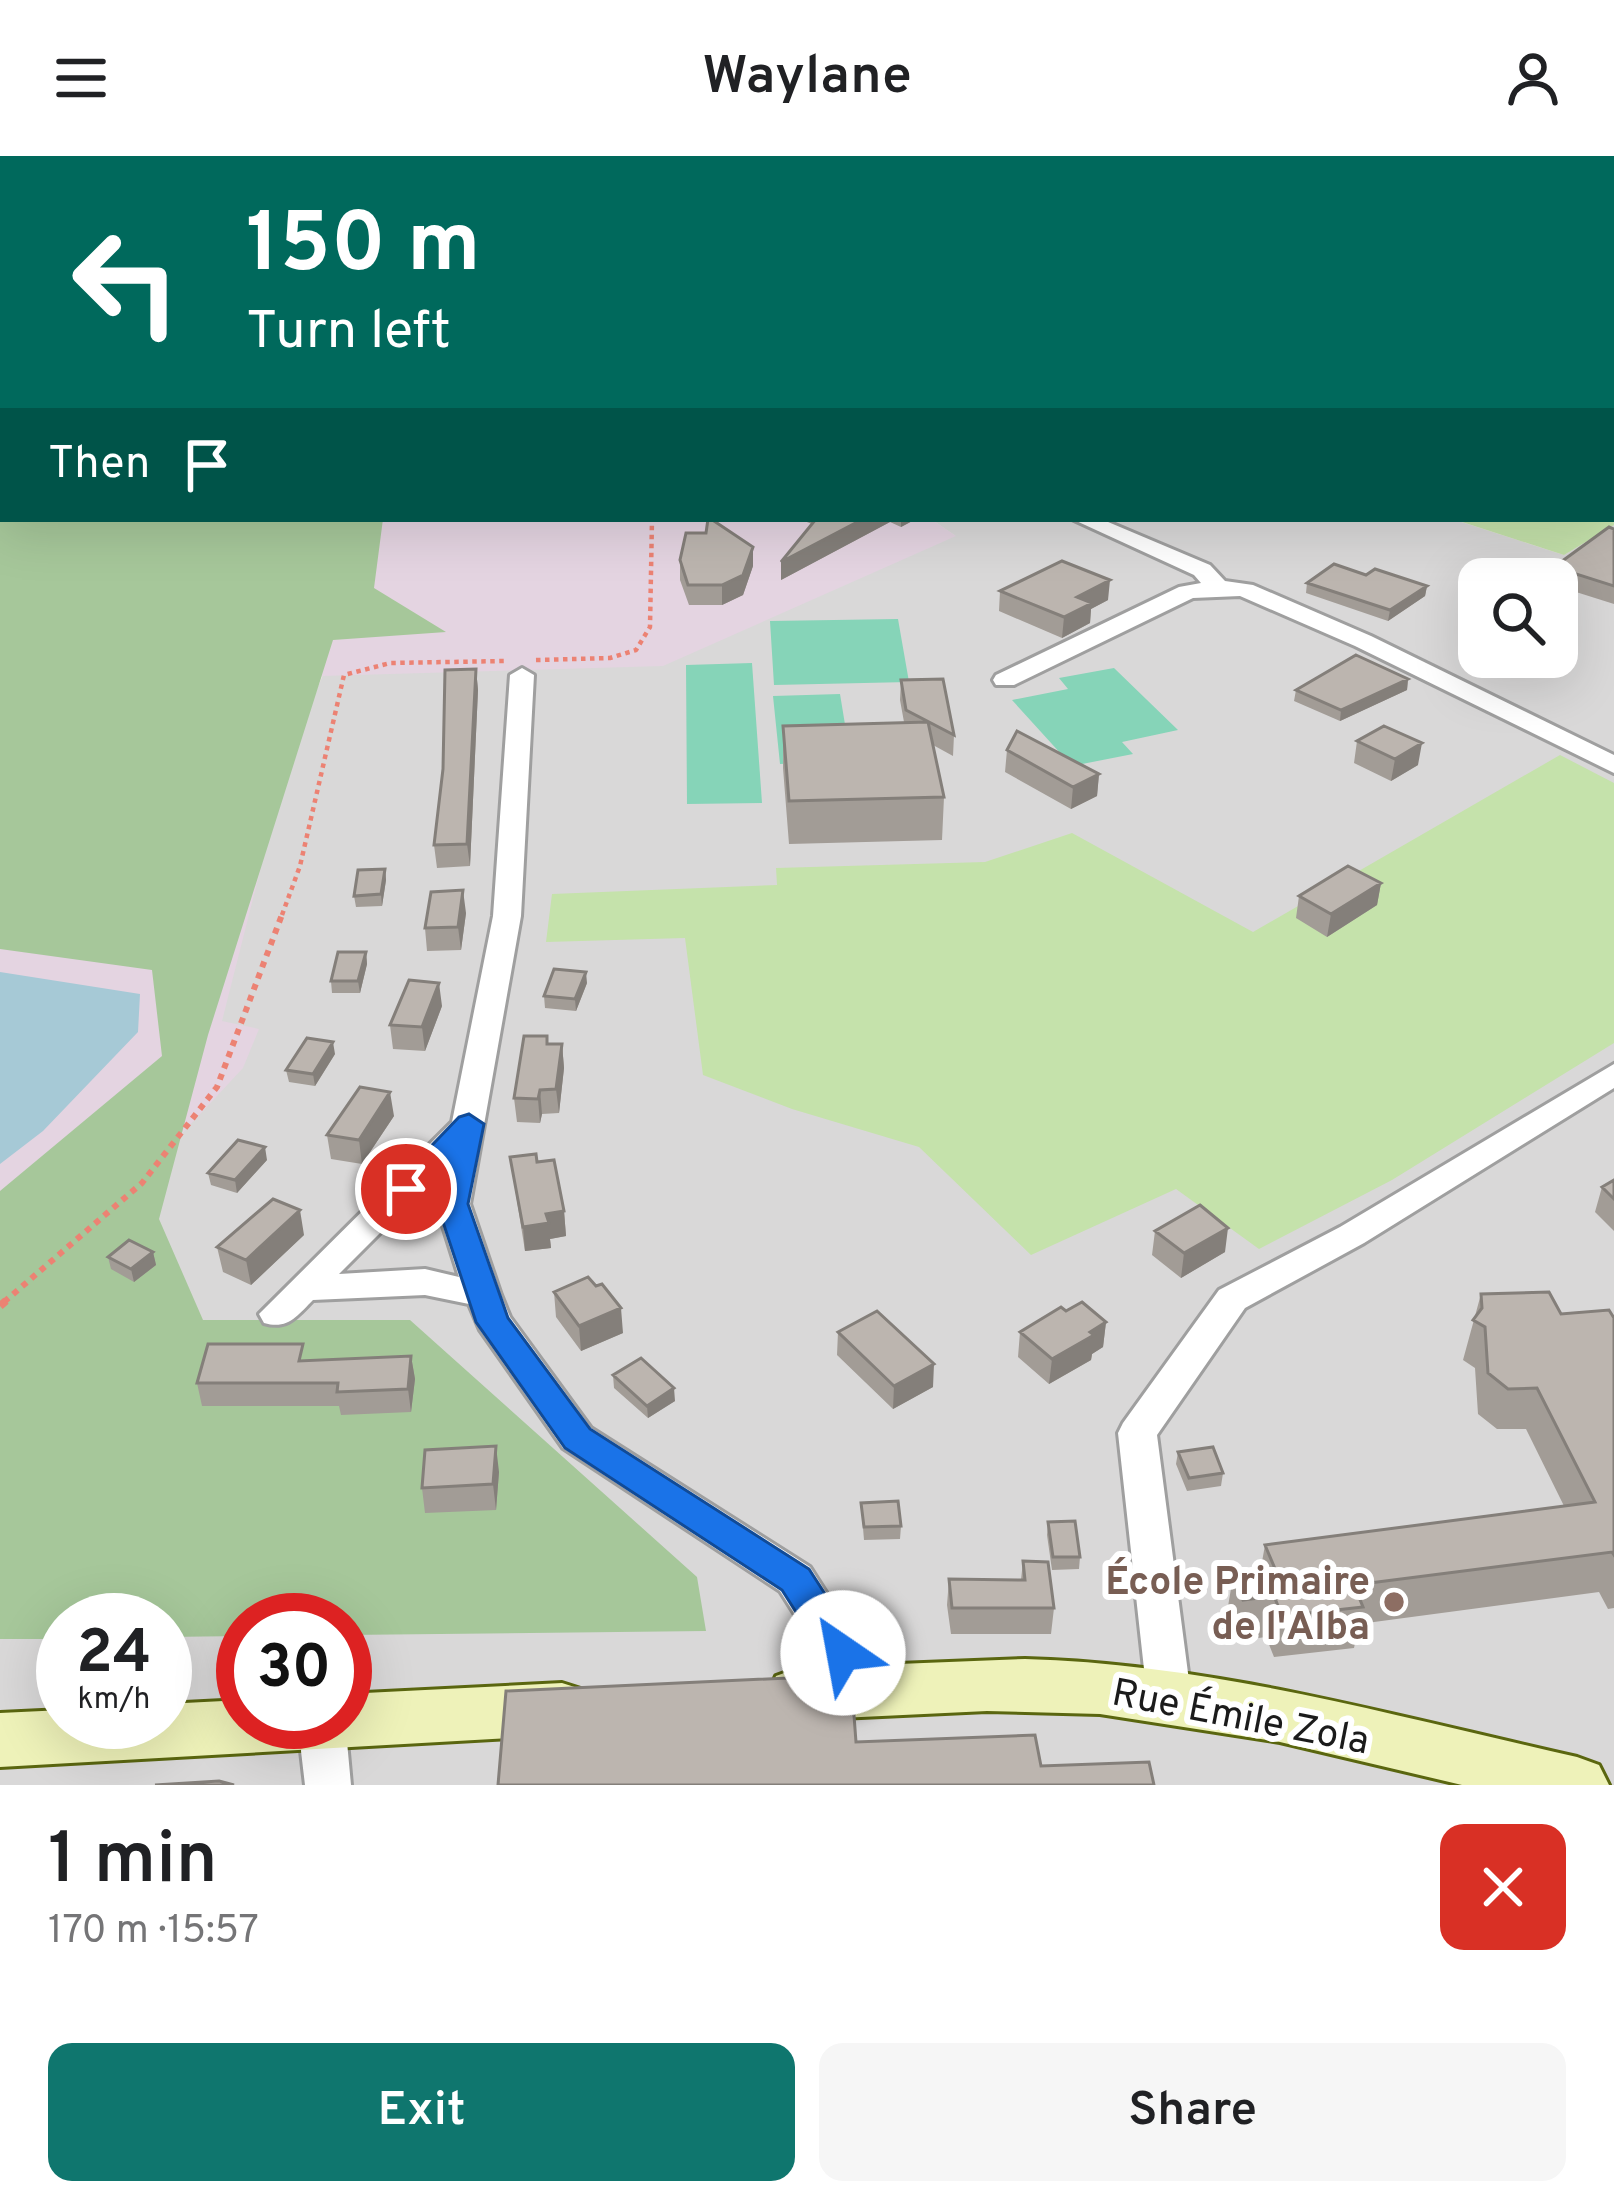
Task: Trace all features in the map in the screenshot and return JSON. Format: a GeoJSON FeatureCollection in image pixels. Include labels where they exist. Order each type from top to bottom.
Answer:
{"type":"FeatureCollection","features":[{"type":"Feature","properties":{"kind":"main road","name":"Rue Émile Zola"},"geometry":{"type":"LineString","coordinates":[[731,1698],[937,1685],[1097,1688],[1169,1696],[1577,1785]]}},
{"type":"Feature","properties":{"kind":"main road"},"geometry":{"type":"LineString","coordinates":[[372,1721],[619,1706]]}},
{"type":"Feature","properties":{"kind":"main road"},"geometry":{"type":"LineString","coordinates":[[0,1740],[216,1729]]}},
{"type":"Feature","properties":{"kind":"street"},"geometry":{"type":"LineString","coordinates":[[1089,522],[1202,570],[1218,587]]}},
{"type":"Feature","properties":{"kind":"street"},"geometry":{"type":"LineString","coordinates":[[1005,680],[1187,592],[1218,587],[1246,590],[1363,641],[1614,765]]}},
{"type":"Feature","properties":{"kind":"street"},"geometry":{"type":"LineString","coordinates":[[522,675],[507,916],[453,1204],[483,1295],[493,1322],[577,1438],[795,1580],[866,1690]]}},
{"type":"Feature","properties":{"kind":"street"},"geometry":{"type":"LineString","coordinates":[[1169,1696],[1137,1433],[1232,1299],[1352,1234],[1614,1074]]}},
{"type":"Feature","properties":{"kind":"street"},"geometry":{"type":"LineString","coordinates":[[277,1314],[469,1124]]}},
{"type":"Feature","properties":{"kind":"street"},"geometry":{"type":"LineString","coordinates":[[305,1288],[425,1282],[483,1295]]}},
{"type":"Feature","properties":{"kind":"street"},"geometry":{"type":"LineString","coordinates":[[322,1749],[328,1785]]}},
{"type":"Feature","properties":{"kind":"path"},"geometry":{"type":"LineString","coordinates":[[0,1306],[142,1183],[217,1087],[300,866],[344,675],[390,663],[610,658],[636,650],[650,627],[652,522]]}},
{"type":"Feature","properties":{"kind":"shaded area"},"geometry":{"type":"Polygon","coordinates":[[[0,522],[935,522],[956,536],[663,666],[322,676],[290,753],[222,1021],[259,1029],[243,1068],[0,1329],[0,522]]]}},
{"type":"Feature","properties":{"kind":"shaded area"},"geometry":{"type":"Polygon","coordinates":[[[935,522],[1461,522],[1564,555],[1614,525],[1614,1785],[0,1785],[0,1256],[145,1098],[325,670],[954,535],[935,522]]]}},
{"type":"Feature","properties":{"kind":"green space"},"geometry":{"type":"Polygon","coordinates":[[[0,522],[383,522],[374,588],[446,632],[333,640],[208,1035],[159,1219],[203,1320],[410,1320],[697,1577],[706,1631],[372,1635],[372,1593],[216,1593],[216,1636],[192,1637],[192,1593],[36,1593],[36,1639],[0,1639],[0,1191],[162,1056],[152,970],[0,949],[0,522]]]}},
{"type":"Feature","properties":{"kind":"green space"},"geometry":{"type":"Polygon","coordinates":[[[1462,522],[1614,522],[1564,555],[1462,522]]]}},
{"type":"Feature","properties":{"kind":"green space"},"geometry":{"type":"Polygon","coordinates":[[[898,619],[909,682],[774,685],[770,621],[898,619]]]}},
{"type":"Feature","properties":{"kind":"green space"},"geometry":{"type":"Polygon","coordinates":[[[752,663],[762,803],[687,804],[686,665],[752,663]]]}},
{"type":"Feature","properties":{"kind":"green space"},"geometry":{"type":"Polygon","coordinates":[[[1114,668],[1178,730],[1122,742],[1133,754],[1072,766],[1012,700],[1068,689],[1059,678],[1114,668]]]}},
{"type":"Feature","properties":{"kind":"green space"},"geometry":{"type":"Polygon","coordinates":[[[840,694],[851,761],[780,764],[773,696],[840,694]]]}},
{"type":"Feature","properties":{"kind":"green space"},"geometry":{"type":"Polygon","coordinates":[[[1560,755],[1614,783],[1614,1043],[1392,1180],[1259,1249],[1176,1189],[1031,1255],[919,1147],[792,1109],[703,1075],[685,938],[546,942],[552,894],[777,885],[776,868],[985,862],[1072,833],[1253,932],[1560,755]]]}},
{"type":"Feature","properties":{"kind":"water"},"geometry":{"type":"Polygon","coordinates":[[[0,972],[140,994],[138,1032],[43,1131],[0,1164],[0,972]]]}},
{"type":"Feature","properties":{"kind":"building"},"geometry":{"type":"Polygon","coordinates":[[[708,522],[716,522],[753,547],[743,575],[722,585],[688,585],[680,560],[686,533],[706,533],[708,522]]]}},
{"type":"Feature","properties":{"kind":"building"},"geometry":{"type":"Polygon","coordinates":[[[814,522],[857,522],[781,562],[814,522]]]}},
{"type":"Feature","properties":{"kind":"building"},"geometry":{"type":"Polygon","coordinates":[[[1609,527],[1614,529],[1614,586],[1578,575],[1578,558],[1566,558],[1609,527]]]}},
{"type":"Feature","properties":{"kind":"building"},"geometry":{"type":"Polygon","coordinates":[[[1062,561],[1110,580],[1077,597],[1092,603],[1064,617],[1000,591],[1062,561]]]}},
{"type":"Feature","properties":{"kind":"building"},"geometry":{"type":"Polygon","coordinates":[[[1334,564],[1366,575],[1375,569],[1427,586],[1390,610],[1307,583],[1334,564]]]}},
{"type":"Feature","properties":{"kind":"building"},"geometry":{"type":"Polygon","coordinates":[[[1356,655],[1408,679],[1341,710],[1296,690],[1356,655]]]}},
{"type":"Feature","properties":{"kind":"building"},"geometry":{"type":"Polygon","coordinates":[[[476,669],[467,844],[434,845],[443,769],[445,670],[476,669]]]}},
{"type":"Feature","properties":{"kind":"building"},"geometry":{"type":"Polygon","coordinates":[[[943,679],[954,735],[906,710],[901,680],[943,679]]]}},
{"type":"Feature","properties":{"kind":"building"},"geometry":{"type":"Polygon","coordinates":[[[928,722],[944,797],[789,801],[783,726],[928,722]]]}},
{"type":"Feature","properties":{"kind":"building"},"geometry":{"type":"Polygon","coordinates":[[[1384,726],[1422,743],[1395,759],[1357,741],[1384,726]]]}},
{"type":"Feature","properties":{"kind":"building"},"geometry":{"type":"Polygon","coordinates":[[[1017,731],[1099,774],[1073,787],[1007,750],[1017,731]]]}},
{"type":"Feature","properties":{"kind":"building"},"geometry":{"type":"Polygon","coordinates":[[[1348,866],[1381,883],[1331,914],[1299,896],[1348,866]]]}},
{"type":"Feature","properties":{"kind":"building"},"geometry":{"type":"Polygon","coordinates":[[[385,869],[381,894],[354,896],[358,870],[385,869]]]}},
{"type":"Feature","properties":{"kind":"building"},"geometry":{"type":"Polygon","coordinates":[[[463,890],[458,927],[425,928],[431,892],[463,890]]]}},
{"type":"Feature","properties":{"kind":"building"},"geometry":{"type":"Polygon","coordinates":[[[338,952],[366,952],[358,981],[331,981],[338,952]]]}},
{"type":"Feature","properties":{"kind":"building"},"geometry":{"type":"Polygon","coordinates":[[[554,969],[586,972],[575,999],[544,996],[554,969]]]}},
{"type":"Feature","properties":{"kind":"building"},"geometry":{"type":"Polygon","coordinates":[[[409,980],[439,983],[422,1027],[390,1025],[409,980]]]}},
{"type":"Feature","properties":{"kind":"building"},"geometry":{"type":"Polygon","coordinates":[[[524,1036],[547,1036],[547,1044],[562,1044],[556,1089],[540,1090],[538,1099],[514,1098],[524,1036]]]}},
{"type":"Feature","properties":{"kind":"building"},"geometry":{"type":"Polygon","coordinates":[[[307,1038],[333,1042],[313,1074],[286,1070],[307,1038]]]}},
{"type":"Feature","properties":{"kind":"building"},"geometry":{"type":"Polygon","coordinates":[[[360,1087],[390,1092],[359,1140],[327,1135],[360,1087]]]}},
{"type":"Feature","properties":{"kind":"building"},"geometry":{"type":"Polygon","coordinates":[[[238,1140],[265,1147],[235,1180],[208,1173],[238,1140]]]}},
{"type":"Feature","properties":{"kind":"building"},"geometry":{"type":"Polygon","coordinates":[[[536,1154],[537,1162],[554,1160],[564,1211],[546,1214],[549,1223],[523,1227],[510,1157],[536,1154]]]}},
{"type":"Feature","properties":{"kind":"building"},"geometry":{"type":"Polygon","coordinates":[[[1614,1180],[1614,1199],[1602,1187],[1614,1180]]]}},
{"type":"Feature","properties":{"kind":"building"},"geometry":{"type":"Polygon","coordinates":[[[273,1199],[300,1210],[246,1260],[217,1247],[273,1199]]]}},
{"type":"Feature","properties":{"kind":"building"},"geometry":{"type":"Polygon","coordinates":[[[1200,1205],[1228,1228],[1184,1253],[1155,1231],[1200,1205]]]}},
{"type":"Feature","properties":{"kind":"building"},"geometry":{"type":"Polygon","coordinates":[[[129,1240],[153,1252],[131,1269],[108,1257],[129,1240]]]}},
{"type":"Feature","properties":{"kind":"building"},"geometry":{"type":"Polygon","coordinates":[[[588,1277],[596,1286],[602,1284],[621,1308],[579,1326],[554,1292],[588,1277]]]}},
{"type":"Feature","properties":{"kind":"building"},"geometry":{"type":"Polygon","coordinates":[[[1549,1292],[1561,1314],[1609,1310],[1614,1318],[1614,1555],[1354,1585],[1363,1607],[1282,1616],[1274,1596],[1243,1600],[1233,1577],[1276,1571],[1265,1545],[1595,1502],[1537,1388],[1508,1389],[1488,1373],[1485,1327],[1473,1320],[1482,1308],[1481,1294],[1549,1292]]]}},
{"type":"Feature","properties":{"kind":"building"},"geometry":{"type":"Polygon","coordinates":[[[1082,1302],[1106,1322],[1090,1332],[1094,1335],[1052,1359],[1020,1332],[1061,1307],[1066,1311],[1082,1302]]]}},
{"type":"Feature","properties":{"kind":"building"},"geometry":{"type":"Polygon","coordinates":[[[877,1311],[934,1364],[894,1386],[838,1332],[877,1311]]]}},
{"type":"Feature","properties":{"kind":"building"},"geometry":{"type":"Polygon","coordinates":[[[208,1344],[303,1344],[299,1361],[411,1356],[408,1389],[337,1392],[338,1383],[197,1383],[208,1344]]]}},
{"type":"Feature","properties":{"kind":"building"},"geometry":{"type":"Polygon","coordinates":[[[641,1358],[674,1388],[647,1406],[613,1375],[641,1358]]]}},
{"type":"Feature","properties":{"kind":"building"},"geometry":{"type":"Polygon","coordinates":[[[496,1446],[493,1484],[422,1488],[425,1450],[496,1446]]]}},
{"type":"Feature","properties":{"kind":"building"},"geometry":{"type":"Polygon","coordinates":[[[1213,1447],[1223,1473],[1189,1478],[1178,1452],[1213,1447]]]}},
{"type":"Feature","properties":{"kind":"building"},"geometry":{"type":"Polygon","coordinates":[[[898,1501],[901,1526],[864,1527],[861,1503],[898,1501]]]}},
{"type":"Feature","properties":{"kind":"building"},"geometry":{"type":"Polygon","coordinates":[[[1075,1521],[1080,1557],[1053,1557],[1048,1522],[1075,1521]]]}},
{"type":"Feature","properties":{"kind":"building"},"geometry":{"type":"Polygon","coordinates":[[[1023,1561],[1048,1562],[1054,1608],[952,1608],[949,1579],[1025,1580],[1023,1561]]]}},
{"type":"Feature","properties":{"kind":"building"},"geometry":{"type":"Polygon","coordinates":[[[851,1675],[856,1742],[1035,1735],[1041,1766],[1149,1762],[1154,1785],[498,1785],[506,1691],[851,1675]]]}},
{"type":"Feature","properties":{"kind":"building"},"geometry":{"type":"Polygon","coordinates":[[[219,1781],[234,1785],[155,1785],[219,1781]]]}},
{"type":"Feature","properties":{"kind":"place","name":"École Primaire de l'Alba"},"geometry":{"type":"Point","coordinates":[1394,1602]}},
{"type":"Feature","properties":{"kind":"route"},"geometry":{"type":"LineString","coordinates":[[406,1189],[469,1124],[453,1204],[493,1322],[577,1438],[795,1580],[843,1653]]}}]}
